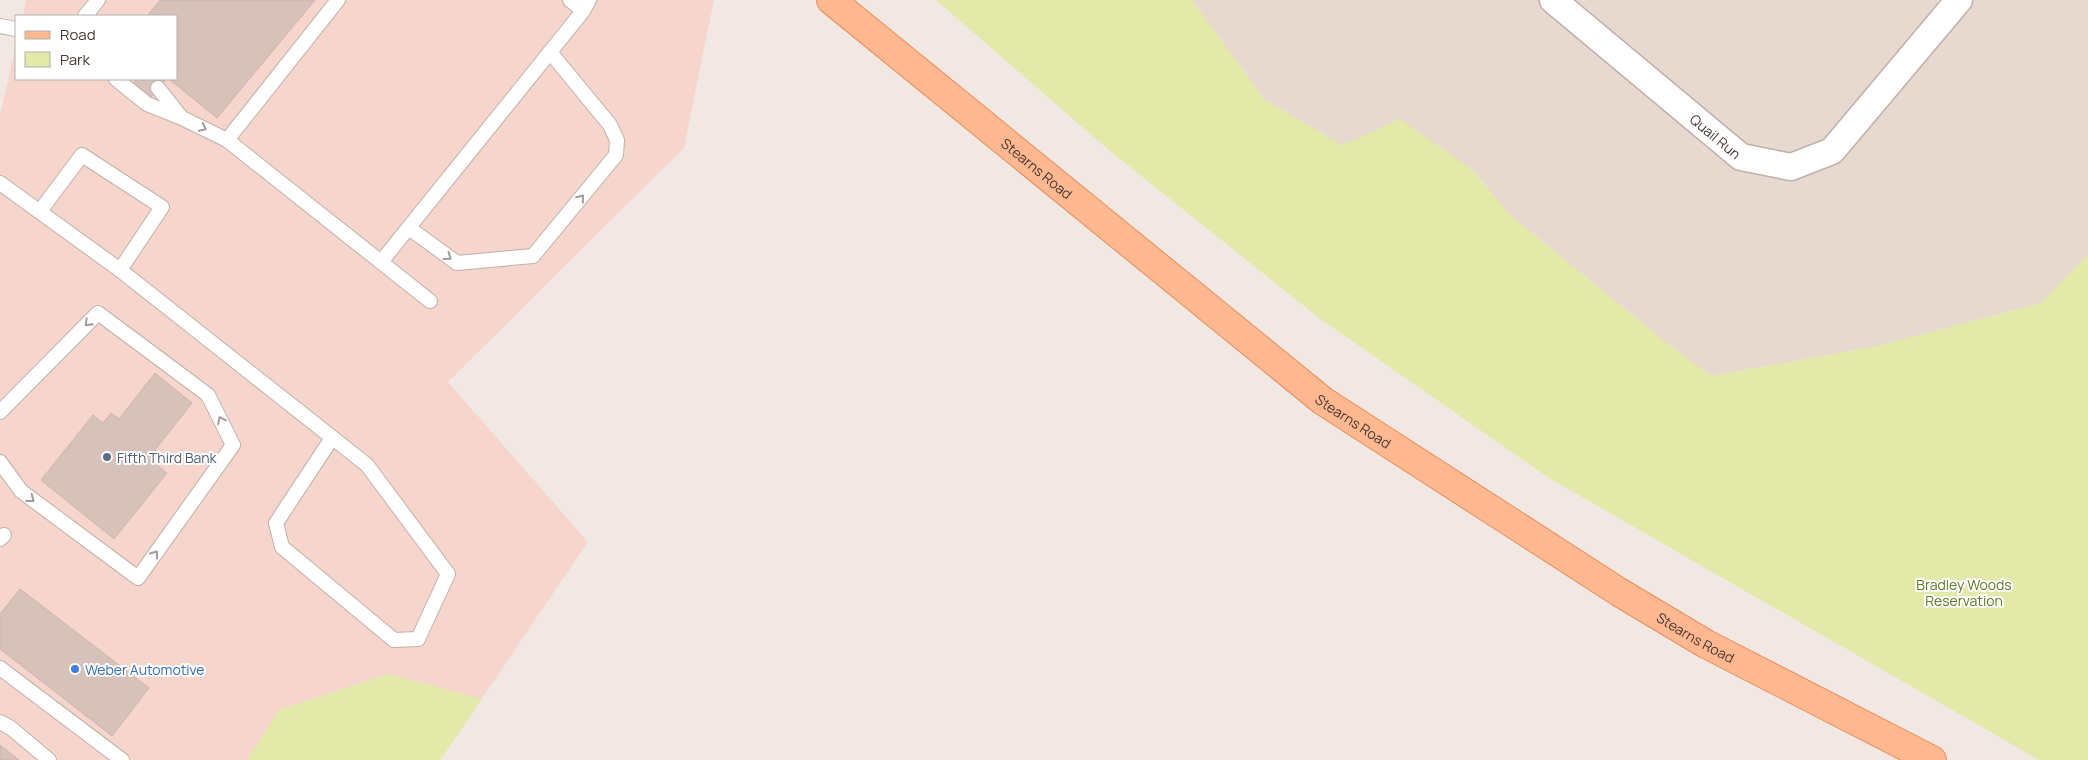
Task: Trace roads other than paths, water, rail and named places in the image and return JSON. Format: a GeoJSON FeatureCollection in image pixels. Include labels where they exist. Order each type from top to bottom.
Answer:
{"type":"FeatureCollection","features":[{"type":"Feature","properties":{"kind":"main road","name":"Stearns Road"},"geometry":{"type":"LineString","coordinates":[[831,0],[1323,401],[1619,592],[1706,644],[1932,760]]}},
{"type":"Feature","properties":{"kind":"street","name":"Quail Run"},"geometry":{"type":"LineString","coordinates":[[1553,0],[1741,157],[1791,167],[1832,151],[1952,9]]}},
{"type":"Feature","properties":{"kind":"lane"},"geometry":{"type":"LineString","coordinates":[[86,15],[98,0]]}},
{"type":"Feature","properties":{"kind":"lane"},"geometry":{"type":"LineString","coordinates":[[227,140],[338,0]]}},
{"type":"Feature","properties":{"kind":"lane"},"geometry":{"type":"LineString","coordinates":[[382,262],[586,5],[570,0]]}},
{"type":"Feature","properties":{"kind":"lane"},"geometry":{"type":"LineString","coordinates":[[0,26],[15,29]]}},
{"type":"Feature","properties":{"kind":"lane"},"geometry":{"type":"LineString","coordinates":[[409,228],[457,263],[533,256],[616,155],[617,140],[610,125],[550,52]]}},
{"type":"Feature","properties":{"kind":"lane"},"geometry":{"type":"LineString","coordinates":[[117,80],[147,104],[182,118],[227,140],[430,301]]}},
{"type":"Feature","properties":{"kind":"lane"},"geometry":{"type":"LineString","coordinates":[[158,88],[182,118]]}},
{"type":"Feature","properties":{"kind":"lane"},"geometry":{"type":"LineString","coordinates":[[40,211],[82,155],[162,207],[120,270]]}},
{"type":"Feature","properties":{"kind":"lane"},"geometry":{"type":"LineString","coordinates":[[0,183],[120,270],[367,465],[448,574],[418,639],[394,640],[282,547],[276,522],[332,438]]}},
{"type":"Feature","properties":{"kind":"lane"},"geometry":{"type":"LineString","coordinates":[[0,412],[98,313],[208,395],[233,445],[138,578],[21,491],[0,462]]}},
{"type":"Feature","properties":{"kind":"lane"},"geometry":{"type":"LineString","coordinates":[[1,671],[122,760]]}},
{"type":"Feature","properties":{"kind":"lane"},"geometry":{"type":"LineString","coordinates":[[0,722],[11,728],[49,760]]}},
{"type":"Feature","properties":{"kind":"place","name":"Fifth Third Bank"},"geometry":{"type":"Point","coordinates":[107,457]}},
{"type":"Feature","properties":{"kind":"place","name":"Weber Automotive"},"geometry":{"type":"Point","coordinates":[75,669]}},
{"type":"Feature","properties":{"kind":"park label","name":"Bradley Woods Reservation"},"geometry":{"type":"Point","coordinates":[1964,592]}}]}
